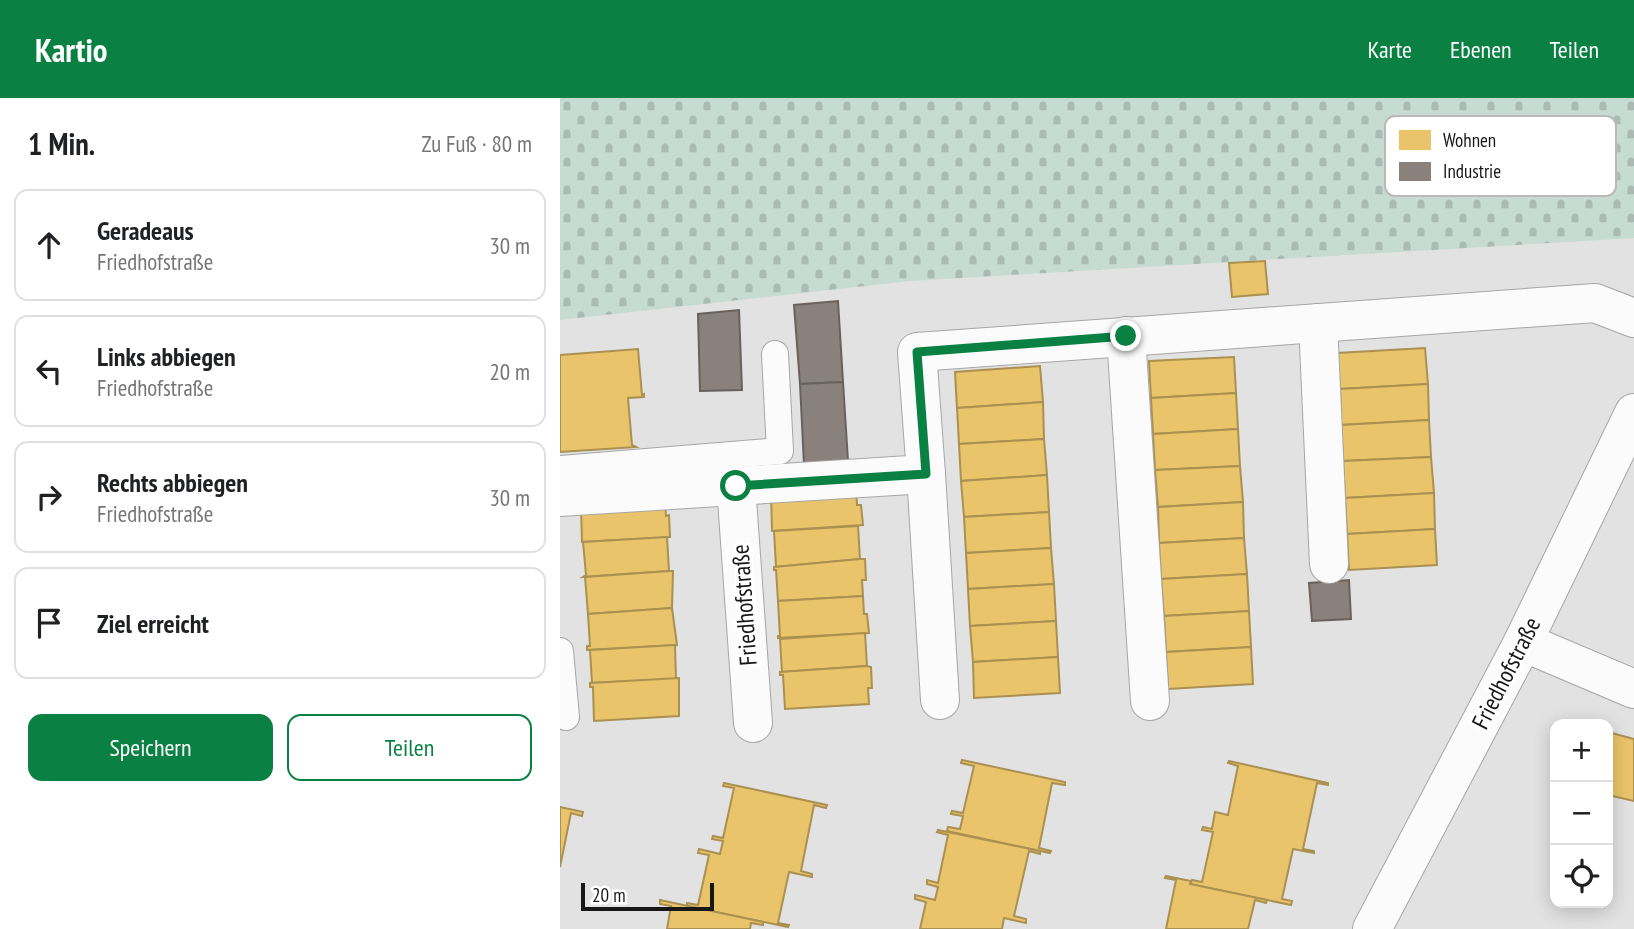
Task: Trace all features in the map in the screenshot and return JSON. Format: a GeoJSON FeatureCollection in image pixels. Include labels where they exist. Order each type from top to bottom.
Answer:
{"type":"FeatureCollection","features":[{"type":"Feature","properties":{"kind":"street"},"geometry":{"type":"LineString","coordinates":[[940,700],[917,352],[1595,303],[1634,318]]}},
{"type":"Feature","properties":{"kind":"street"},"geometry":{"type":"LineString","coordinates":[[1318,323],[1329,565]]}},
{"type":"Feature","properties":{"kind":"street"},"geometry":{"type":"LineString","coordinates":[[1126,336],[1150,701]]}},
{"type":"Feature","properties":{"kind":"street","name":"Friedhofstraße"},"geometry":{"type":"LineString","coordinates":[[1371,929],[1523,642],[1634,413]]}},
{"type":"Feature","properties":{"kind":"street"},"geometry":{"type":"LineString","coordinates":[[560,497],[926,474]]}},
{"type":"Feature","properties":{"kind":"street","name":"Friedhofstraße"},"geometry":{"type":"LineString","coordinates":[[736,486],[753,723]]}},
{"type":"Feature","properties":{"kind":"street"},"geometry":{"type":"LineString","coordinates":[[1523,642],[1634,689]]}},
{"type":"Feature","properties":{"kind":"lane"},"geometry":{"type":"LineString","coordinates":[[560,468],[780,451],[775,354]]}},
{"type":"Feature","properties":{"kind":"lane"},"geometry":{"type":"LineString","coordinates":[[560,651],[566,717]]}},
{"type":"Feature","properties":{"kind":"green space"},"geometry":{"type":"Polygon","coordinates":[[[560,98],[1634,98],[1634,238],[910,281],[560,320],[560,98]]]}},
{"type":"Feature","properties":{"kind":"building: Wohnen"},"geometry":{"type":"Polygon","coordinates":[[[1265,261],[1268,294],[1232,297],[1229,263],[1265,261]]]}},
{"type":"Feature","properties":{"kind":"building: Wohnen"},"geometry":{"type":"Polygon","coordinates":[[[1425,348],[1428,384],[1340,389],[1337,353],[1425,348]]]}},
{"type":"Feature","properties":{"kind":"building: Wohnen"},"geometry":{"type":"Polygon","coordinates":[[[638,349],[644,397],[628,398],[632,445],[636,447],[560,452],[560,355],[638,349]]]}},
{"type":"Feature","properties":{"kind":"building: Wohnen"},"geometry":{"type":"Polygon","coordinates":[[[1234,357],[1236,393],[1151,398],[1149,361],[1234,357]]]}},
{"type":"Feature","properties":{"kind":"building: Wohnen"},"geometry":{"type":"Polygon","coordinates":[[[1040,366],[1043,402],[957,408],[955,372],[1040,366]]]}},
{"type":"Feature","properties":{"kind":"building: Wohnen"},"geometry":{"type":"Polygon","coordinates":[[[1428,384],[1429,420],[1341,425],[1340,389],[1428,384]]]}},
{"type":"Feature","properties":{"kind":"building: Wohnen"},"geometry":{"type":"Polygon","coordinates":[[[1236,393],[1238,429],[1153,434],[1151,398],[1236,393]]]}},
{"type":"Feature","properties":{"kind":"building: Wohnen"},"geometry":{"type":"Polygon","coordinates":[[[1043,402],[1044,439],[959,444],[957,408],[1043,402]]]}},
{"type":"Feature","properties":{"kind":"building: Wohnen"},"geometry":{"type":"Polygon","coordinates":[[[1429,420],[1431,457],[1343,461],[1341,425],[1429,420]]]}},
{"type":"Feature","properties":{"kind":"building: Wohnen"},"geometry":{"type":"Polygon","coordinates":[[[1238,429],[1240,466],[1155,470],[1153,434],[1238,429]]]}},
{"type":"Feature","properties":{"kind":"building: Wohnen"},"geometry":{"type":"Polygon","coordinates":[[[1044,439],[1047,475],[961,481],[959,444],[1044,439]]]}},
{"type":"Feature","properties":{"kind":"building: Wohnen"},"geometry":{"type":"Polygon","coordinates":[[[1431,457],[1434,493],[1345,498],[1343,461],[1431,457]]]}},
{"type":"Feature","properties":{"kind":"building: Wohnen"},"geometry":{"type":"Polygon","coordinates":[[[1240,466],[1243,502],[1158,507],[1155,470],[1240,466]]]}},
{"type":"Feature","properties":{"kind":"building: Wohnen"},"geometry":{"type":"Polygon","coordinates":[[[1047,475],[1049,512],[964,517],[961,481],[1047,475]]]}},
{"type":"Feature","properties":{"kind":"building: Wohnen"},"geometry":{"type":"Polygon","coordinates":[[[856,488],[857,505],[861,505],[863,525],[772,531],[771,493],[856,488]]]}},
{"type":"Feature","properties":{"kind":"building: Wohnen"},"geometry":{"type":"Polygon","coordinates":[[[1434,493],[1435,529],[1347,534],[1345,498],[1434,493]]]}},
{"type":"Feature","properties":{"kind":"building: Wohnen"},"geometry":{"type":"Polygon","coordinates":[[[665,501],[670,537],[582,542],[581,507],[665,501]]]}},
{"type":"Feature","properties":{"kind":"building: Wohnen"},"geometry":{"type":"Polygon","coordinates":[[[1243,502],[1244,538],[1159,543],[1158,507],[1243,502]]]}},
{"type":"Feature","properties":{"kind":"building: Wohnen"},"geometry":{"type":"Polygon","coordinates":[[[1049,512],[1051,548],[966,553],[964,517],[1049,512]]]}},
{"type":"Feature","properties":{"kind":"building: Wohnen"},"geometry":{"type":"Polygon","coordinates":[[[858,526],[860,559],[776,567],[774,531],[858,526]]]}},
{"type":"Feature","properties":{"kind":"building: Wohnen"},"geometry":{"type":"Polygon","coordinates":[[[1435,529],[1437,565],[1349,570],[1347,534],[1435,529]]]}},
{"type":"Feature","properties":{"kind":"building: Wohnen"},"geometry":{"type":"Polygon","coordinates":[[[667,537],[669,571],[583,577],[586,575],[583,542],[667,537]]]}},
{"type":"Feature","properties":{"kind":"building: Wohnen"},"geometry":{"type":"Polygon","coordinates":[[[1244,538],[1247,574],[1161,579],[1159,543],[1244,538]]]}},
{"type":"Feature","properties":{"kind":"building: Wohnen"},"geometry":{"type":"Polygon","coordinates":[[[1051,548],[1054,584],[968,589],[966,553],[1051,548]]]}},
{"type":"Feature","properties":{"kind":"building: Wohnen"},"geometry":{"type":"Polygon","coordinates":[[[865,559],[866,580],[862,580],[863,596],[778,601],[774,567],[865,559]]]}},
{"type":"Feature","properties":{"kind":"building: Wohnen"},"geometry":{"type":"Polygon","coordinates":[[[673,571],[672,608],[588,614],[585,577],[673,571]]]}},
{"type":"Feature","properties":{"kind":"building: Wohnen"},"geometry":{"type":"Polygon","coordinates":[[[1247,574],[1249,611],[1164,616],[1161,579],[1247,574]]]}},
{"type":"Feature","properties":{"kind":"building: Wohnen"},"geometry":{"type":"Polygon","coordinates":[[[1054,584],[1056,621],[970,626],[968,589],[1054,584]]]}},
{"type":"Feature","properties":{"kind":"building: Wohnen"},"geometry":{"type":"Polygon","coordinates":[[[863,596],[869,633],[778,638],[778,601],[863,596]]]}},
{"type":"Feature","properties":{"kind":"building: Wohnen"},"geometry":{"type":"Polygon","coordinates":[[[672,608],[677,645],[587,650],[587,646],[590,646],[588,614],[672,608]]]}},
{"type":"Feature","properties":{"kind":"building: Wohnen"},"geometry":{"type":"Polygon","coordinates":[[[1249,611],[1251,647],[1166,652],[1164,616],[1249,611]]]}},
{"type":"Feature","properties":{"kind":"building: Wohnen"},"geometry":{"type":"Polygon","coordinates":[[[1056,621],[1058,657],[973,662],[970,626],[1056,621]]]}},
{"type":"Feature","properties":{"kind":"building: Wohnen"},"geometry":{"type":"Polygon","coordinates":[[[865,633],[867,666],[782,672],[780,639],[865,633]]]}},
{"type":"Feature","properties":{"kind":"building: Wohnen"},"geometry":{"type":"Polygon","coordinates":[[[675,645],[676,679],[592,683],[590,650],[675,645]]]}},
{"type":"Feature","properties":{"kind":"building: Wohnen"},"geometry":{"type":"Polygon","coordinates":[[[1251,647],[1253,684],[1168,689],[1166,652],[1251,647]]]}},
{"type":"Feature","properties":{"kind":"building: Wohnen"},"geometry":{"type":"Polygon","coordinates":[[[1058,657],[1060,693],[974,698],[973,662],[1058,657]]]}},
{"type":"Feature","properties":{"kind":"building: Wohnen"},"geometry":{"type":"Polygon","coordinates":[[[871,667],[872,688],[868,688],[869,704],[785,709],[783,675],[780,675],[780,672],[871,667]]]}},
{"type":"Feature","properties":{"kind":"building: Wohnen"},"geometry":{"type":"Polygon","coordinates":[[[679,678],[679,716],[594,721],[593,687],[590,687],[590,683],[679,678]]]}},
{"type":"Feature","properties":{"kind":"building: Wohnen"},"geometry":{"type":"Polygon","coordinates":[[[1613,733],[1634,739],[1634,801],[1613,796],[1613,733]]]}},
{"type":"Feature","properties":{"kind":"building: Wohnen"},"geometry":{"type":"Polygon","coordinates":[[[962,760],[1065,782],[1065,785],[1052,783],[1039,848],[1051,851],[1050,853],[947,831],[948,827],[960,829],[963,816],[951,814],[952,811],[963,813],[974,766],[961,763],[962,760]]]}},
{"type":"Feature","properties":{"kind":"building: Wohnen"},"geometry":{"type":"Polygon","coordinates":[[[1229,761],[1328,783],[1317,783],[1303,849],[1314,853],[1293,849],[1282,899],[1292,901],[1291,905],[1190,884],[1192,880],[1202,882],[1213,832],[1202,830],[1203,827],[1212,829],[1215,812],[1228,815],[1238,766],[1228,763],[1229,761]]]}},
{"type":"Feature","properties":{"kind":"building: Wohnen"},"geometry":{"type":"Polygon","coordinates":[[[724,783],[827,805],[826,808],[814,805],[801,871],[812,874],[812,877],[789,872],[778,923],[789,925],[788,927],[687,906],[687,903],[698,905],[709,855],[698,853],[699,849],[720,854],[723,841],[712,839],[713,836],[723,838],[734,788],[723,786],[724,783]]]}},
{"type":"Feature","properties":{"kind":"building: Wohnen"},"geometry":{"type":"Polygon","coordinates":[[[560,807],[583,812],[582,816],[571,813],[560,867],[560,807]]]}},
{"type":"Feature","properties":{"kind":"building: Wohnen"},"geometry":{"type":"Polygon","coordinates":[[[938,830],[1040,851],[1040,854],[1029,851],[1014,916],[1026,919],[1026,923],[1004,918],[1002,929],[920,929],[926,902],[915,899],[915,895],[935,900],[938,887],[927,884],[927,880],[938,883],[948,835],[937,832],[938,830]]]}},
{"type":"Feature","properties":{"kind":"building: Wohnen"},"geometry":{"type":"Polygon","coordinates":[[[1166,876],[1191,881],[1190,884],[1267,900],[1266,903],[1255,900],[1248,929],[1166,929],[1176,880],[1165,878],[1166,876]]]}},
{"type":"Feature","properties":{"kind":"building: Wohnen"},"geometry":{"type":"Polygon","coordinates":[[[660,900],[763,922],[763,925],[751,923],[750,929],[667,929],[671,906],[660,904],[660,900]]]}},
{"type":"Feature","properties":{"kind":"building: Industrie"},"geometry":{"type":"Polygon","coordinates":[[[838,301],[843,382],[800,384],[794,305],[838,301]]]}},
{"type":"Feature","properties":{"kind":"building: Industrie"},"geometry":{"type":"Polygon","coordinates":[[[739,310],[742,390],[700,391],[698,314],[739,310]]]}},
{"type":"Feature","properties":{"kind":"building: Industrie"},"geometry":{"type":"Polygon","coordinates":[[[843,382],[848,461],[804,465],[800,384],[843,382]]]}},
{"type":"Feature","properties":{"kind":"building: Industrie"},"geometry":{"type":"Polygon","coordinates":[[[1349,580],[1351,619],[1312,621],[1309,583],[1349,580]]]}},
{"type":"Feature","properties":{"kind":"route"},"geometry":{"type":"LineString","coordinates":[[736,486],[926,474],[917,352],[1126,336]]}}]}
